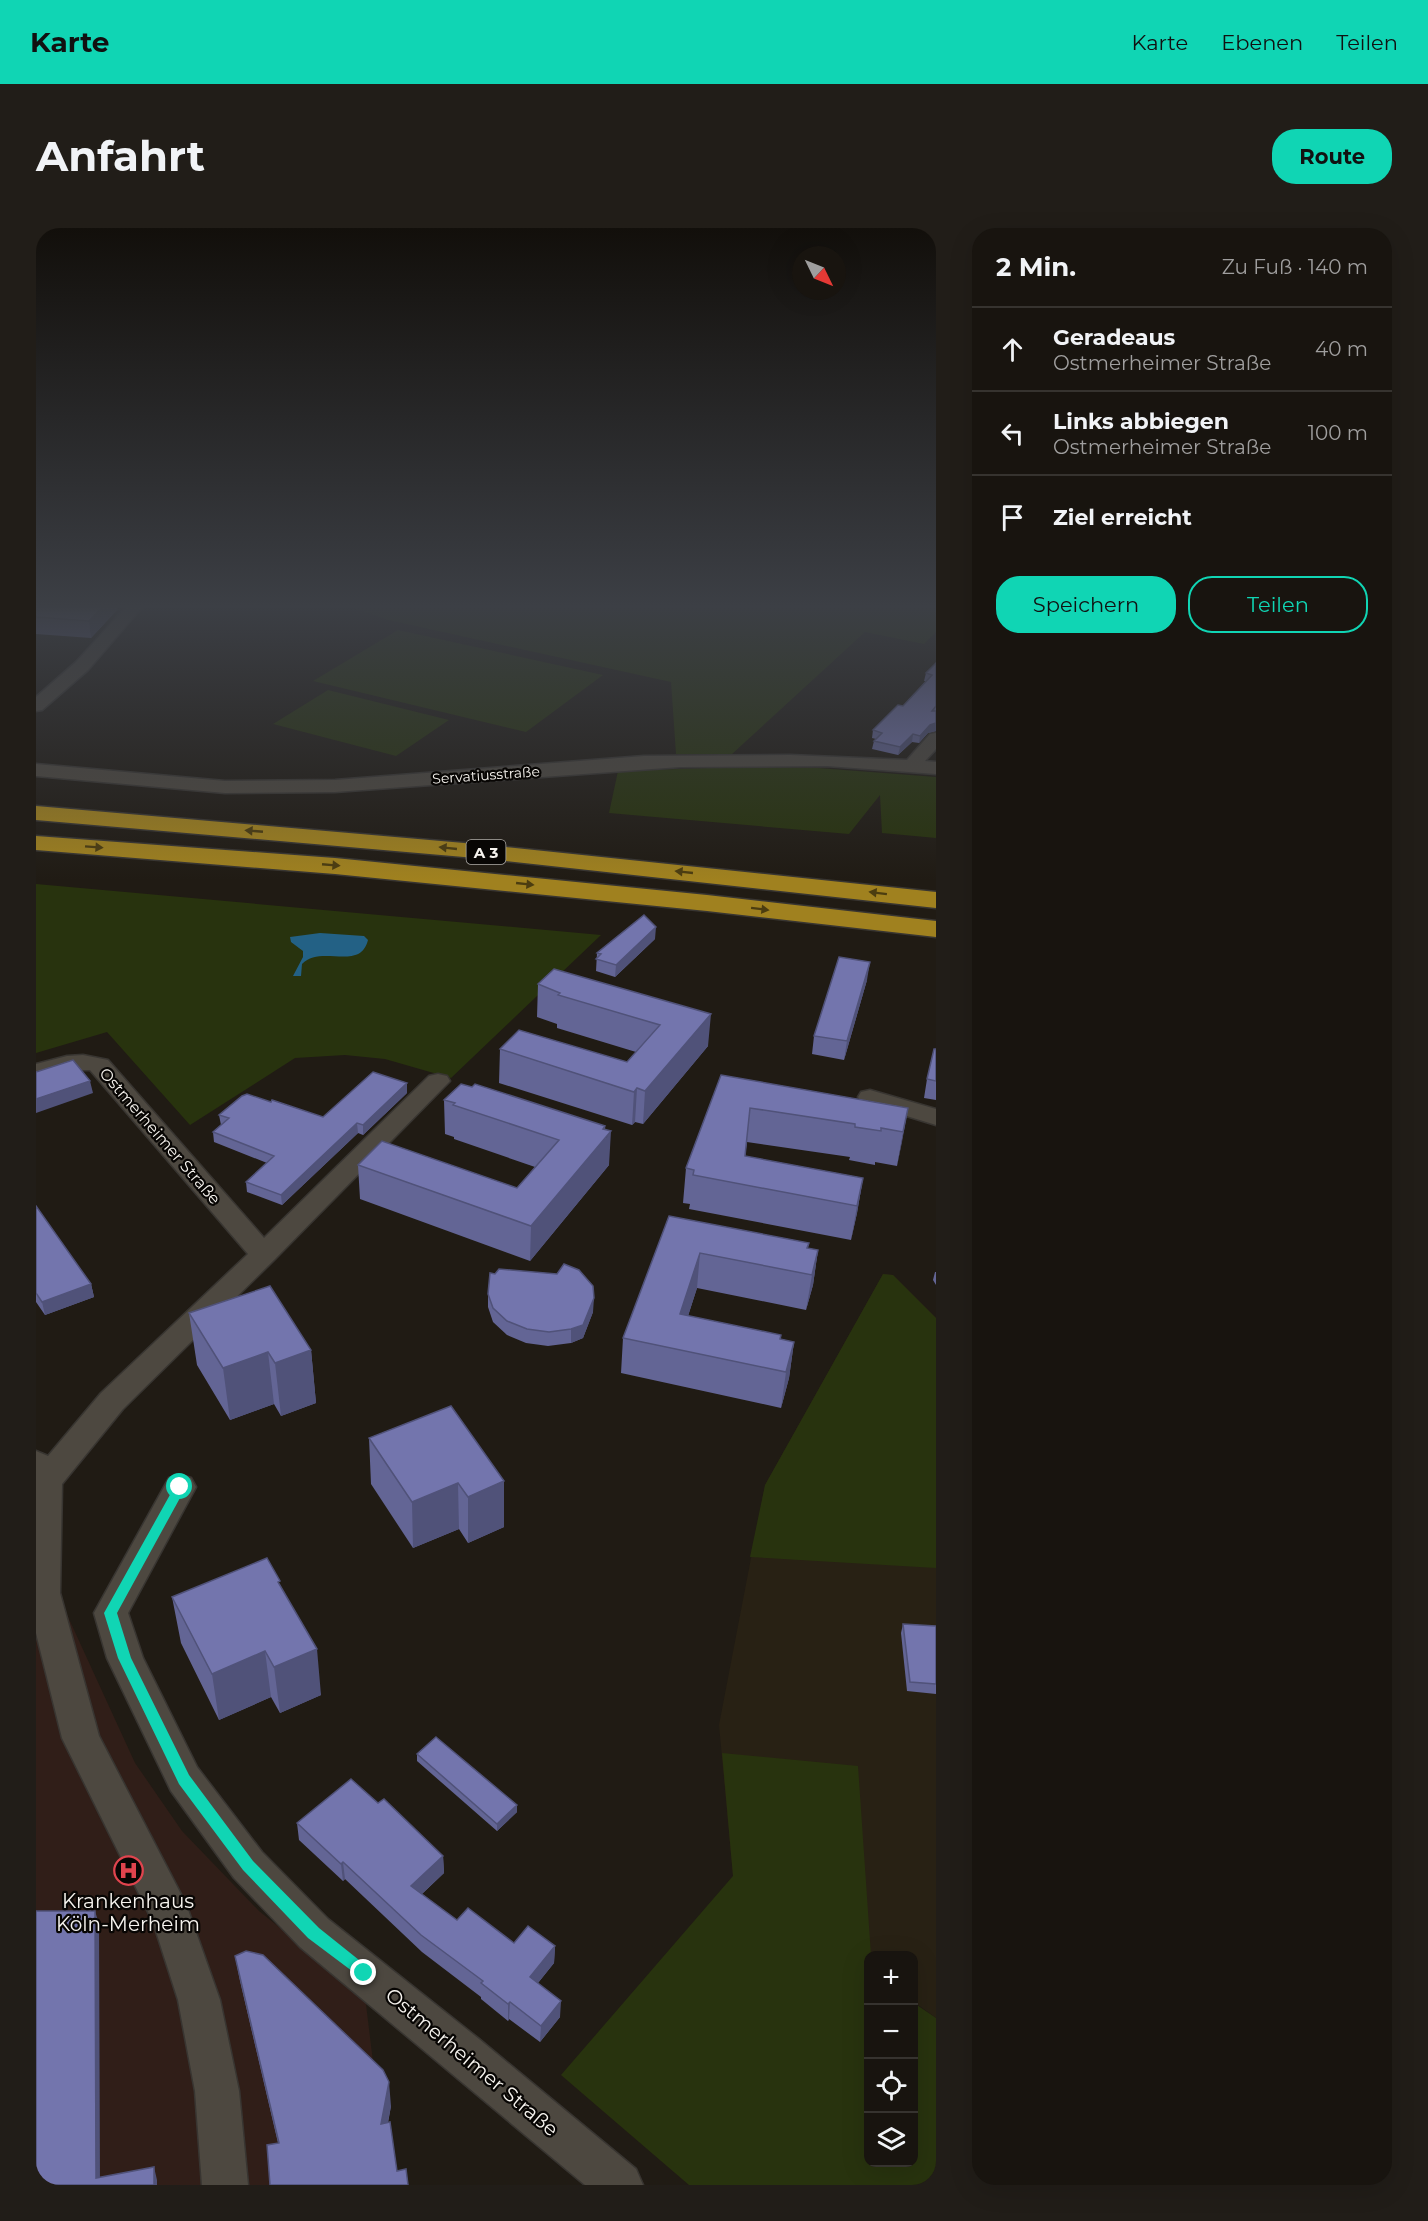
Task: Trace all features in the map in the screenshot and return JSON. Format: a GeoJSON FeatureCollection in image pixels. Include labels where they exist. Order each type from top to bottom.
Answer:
{"type":"FeatureCollection","features":[{"type":"Feature","properties":{"kind":"highway","name":"A 3"},"geometry":{"type":"LineString","coordinates":[[36,813],[355,839],[716,875],[936,900]]}},
{"type":"Feature","properties":{"kind":"highway","name":"A 3"},"geometry":{"type":"LineString","coordinates":[[36,843],[335,866],[707,903],[936,929]]}},
{"type":"Feature","properties":{"kind":"street"},"geometry":{"type":"LineString","coordinates":[[912,765],[936,738]]}},
{"type":"Feature","properties":{"kind":"street","name":"Servatiusstraße"},"geometry":{"type":"LineString","coordinates":[[36,770],[225,788],[335,786],[667,761],[780,760],[936,768]]}},
{"type":"Feature","properties":{"kind":"street","name":"Ostmerheimer Straße"},"geometry":{"type":"LineString","coordinates":[[36,1072],[63,1063],[84,1061],[99,1065],[250,1241],[266,1253]]}},
{"type":"Feature","properties":{"kind":"street"},"geometry":{"type":"LineString","coordinates":[[225,2185],[217,2091],[199,2000],[172,1918],[81,1738],[43,1593],[41,1472],[266,1253],[438,1081]]}},
{"type":"Feature","properties":{"kind":"street"},"geometry":{"type":"LineString","coordinates":[[870,1097],[936,1117]]}},
{"type":"Feature","properties":{"kind":"street","name":"Ostmerheimer Straße"},"geometry":{"type":"LineString","coordinates":[[180,1487],[111,1613],[124,1658],[184,1779],[248,1866],[314,1933],[464,2054],[620,2185]]}},
{"type":"Feature","properties":{"kind":"shaded area"},"geometry":{"type":"Polygon","coordinates":[[[883,1274],[893,1275],[936,1318],[936,2018],[918,2005],[918,1951],[864,1951],[864,1968],[733,1876],[719,1725],[765,1485],[883,1274]]]}},
{"type":"Feature","properties":{"kind":"shaded area","name":"Krankenhaus Köln-Merheim"},"geometry":{"type":"Polygon","coordinates":[[[36,1547],[135,1763],[182,1831],[259,1911],[365,1996],[388,2185],[36,2185],[36,1547]]]}},
{"type":"Feature","properties":{"kind":"green space"},"geometry":{"type":"Polygon","coordinates":[[[316,697],[358,697],[449,720],[396,756],[273,724],[316,697]]]}},
{"type":"Feature","properties":{"kind":"green space"},"geometry":{"type":"Polygon","coordinates":[[[381,697],[573,697],[526,732],[381,697]]]}},
{"type":"Feature","properties":{"kind":"green space"},"geometry":{"type":"Polygon","coordinates":[[[672,697],[794,697],[732,754],[676,754],[672,697]]]}},
{"type":"Feature","properties":{"kind":"green space"},"geometry":{"type":"Polygon","coordinates":[[[738,767],[818,768],[936,777],[936,838],[882,833],[880,795],[849,834],[609,813],[618,771],[738,767]]]}},
{"type":"Feature","properties":{"kind":"green space"},"geometry":{"type":"Polygon","coordinates":[[[36,884],[601,935],[451,1078],[385,1059],[345,1055],[295,1058],[190,1125],[107,1032],[36,1053],[36,884]]]}},
{"type":"Feature","properties":{"kind":"green space"},"geometry":{"type":"Polygon","coordinates":[[[883,1274],[893,1275],[936,1318],[936,1568],[750,1557],[765,1485],[883,1274]]]}},
{"type":"Feature","properties":{"kind":"green space"},"geometry":{"type":"Polygon","coordinates":[[[722,1753],[858,1766],[871,1951],[864,1951],[864,2167],[918,2167],[918,2006],[936,2018],[936,2185],[689,2185],[561,2075],[733,1876],[722,1753]]]}},
{"type":"Feature","properties":{"kind":"water"},"geometry":{"type":"Polygon","coordinates":[[[320,933],[364,936],[368,940],[364,949],[357,954],[319,956],[310,959],[302,964],[301,976],[293,976],[303,957],[303,951],[291,942],[290,937],[320,933]]]}},
{"type":"Feature","properties":{"kind":"building"},"geometry":{"type":"Polygon","coordinates":[[[911,697],[936,697],[936,706],[932,711],[936,711],[936,723],[930,725],[920,736],[913,734],[900,747],[874,741],[882,733],[873,730],[898,705],[903,706],[911,697]]]}},
{"type":"Feature","properties":{"kind":"building"},"geometry":{"type":"Polygon","coordinates":[[[644,915],[656,927],[616,965],[596,959],[601,954],[597,953],[644,915]]]}},
{"type":"Feature","properties":{"kind":"building"},"geometry":{"type":"Polygon","coordinates":[[[839,957],[870,962],[847,1041],[814,1036],[839,957]]]}},
{"type":"Feature","properties":{"kind":"building"},"geometry":{"type":"Polygon","coordinates":[[[554,969],[711,1014],[645,1091],[637,1088],[634,1092],[500,1049],[519,1030],[627,1062],[660,1025],[558,995],[560,993],[538,984],[554,969]]]}},
{"type":"Feature","properties":{"kind":"building"},"geometry":{"type":"Polygon","coordinates":[[[934,1049],[936,1049],[936,1081],[927,1079],[934,1049]]]}},
{"type":"Feature","properties":{"kind":"building"},"geometry":{"type":"Polygon","coordinates":[[[73,1060],[90,1081],[36,1099],[36,1072],[73,1060]]]}},
{"type":"Feature","properties":{"kind":"building"},"geometry":{"type":"Polygon","coordinates":[[[373,1072],[407,1083],[363,1125],[357,1123],[281,1195],[246,1182],[274,1156],[213,1132],[229,1118],[219,1115],[247,1094],[323,1117],[373,1072]]]}},
{"type":"Feature","properties":{"kind":"building"},"geometry":{"type":"Polygon","coordinates":[[[721,1075],[908,1108],[903,1132],[855,1127],[855,1124],[750,1108],[745,1156],[863,1178],[857,1206],[693,1175],[694,1170],[686,1168],[721,1075]]]}},
{"type":"Feature","properties":{"kind":"building"},"geometry":{"type":"Polygon","coordinates":[[[461,1084],[472,1087],[475,1084],[605,1126],[603,1129],[611,1131],[531,1226],[358,1165],[382,1141],[517,1188],[559,1140],[444,1100],[461,1084]]]}},
{"type":"Feature","properties":{"kind":"building"},"geometry":{"type":"Polygon","coordinates":[[[36,1206],[91,1284],[42,1302],[36,1293],[36,1206]]]}},
{"type":"Feature","properties":{"kind":"building"},"geometry":{"type":"Polygon","coordinates":[[[669,1216],[809,1243],[807,1248],[818,1250],[812,1275],[700,1253],[680,1314],[781,1335],[780,1339],[794,1342],[786,1372],[623,1338],[669,1216]]]}},
{"type":"Feature","properties":{"kind":"building"},"geometry":{"type":"Polygon","coordinates":[[[564,1264],[579,1270],[593,1286],[594,1298],[583,1325],[549,1332],[527,1329],[507,1321],[493,1308],[488,1294],[490,1273],[495,1274],[499,1269],[557,1274],[564,1264]]]}},
{"type":"Feature","properties":{"kind":"building"},"geometry":{"type":"Polygon","coordinates":[[[270,1286],[311,1350],[275,1363],[268,1352],[223,1368],[189,1313],[270,1286]]]}},
{"type":"Feature","properties":{"kind":"building"},"geometry":{"type":"Polygon","coordinates":[[[451,1406],[504,1481],[468,1497],[458,1483],[412,1502],[369,1438],[451,1406]]]}},
{"type":"Feature","properties":{"kind":"building"},"geometry":{"type":"Polygon","coordinates":[[[267,1558],[280,1581],[278,1582],[317,1649],[274,1667],[265,1651],[212,1674],[172,1597],[267,1558]]]}},
{"type":"Feature","properties":{"kind":"building"},"geometry":{"type":"Polygon","coordinates":[[[903,1624],[936,1626],[936,1684],[910,1682],[903,1624]]]}},
{"type":"Feature","properties":{"kind":"building"},"geometry":{"type":"Polygon","coordinates":[[[436,1737],[517,1805],[497,1824],[417,1754],[436,1737]]]}},
{"type":"Feature","properties":{"kind":"building"},"geometry":{"type":"Polygon","coordinates":[[[351,1779],[378,1803],[384,1799],[443,1856],[411,1886],[457,1920],[468,1908],[514,1943],[528,1926],[555,1946],[530,1977],[561,2001],[541,2026],[510,2002],[508,2004],[481,1983],[483,1981],[421,1935],[343,1862],[341,1864],[297,1823],[351,1779]]]}},
{"type":"Feature","properties":{"kind":"building"},"geometry":{"type":"Polygon","coordinates":[[[36,1911],[95,1911],[96,2178],[154,2167],[154,2185],[36,2185],[36,1911]]]}},
{"type":"Feature","properties":{"kind":"building"},"geometry":{"type":"Polygon","coordinates":[[[246,1951],[263,1955],[383,2070],[389,2082],[381,2124],[390,2122],[397,2171],[406,2169],[408,2185],[270,2185],[267,2145],[279,2143],[235,1956],[246,1951]]]}},
{"type":"Feature","properties":{"kind":"place","name":"Krankenhaus Köln-Merheim"},"geometry":{"type":"Point","coordinates":[128,1871]}},
{"type":"Feature","properties":{"kind":"route"},"geometry":{"type":"LineString","coordinates":[[180,1487],[111,1613],[124,1658],[184,1779],[248,1866],[314,1933],[364,1973]]}}]}
